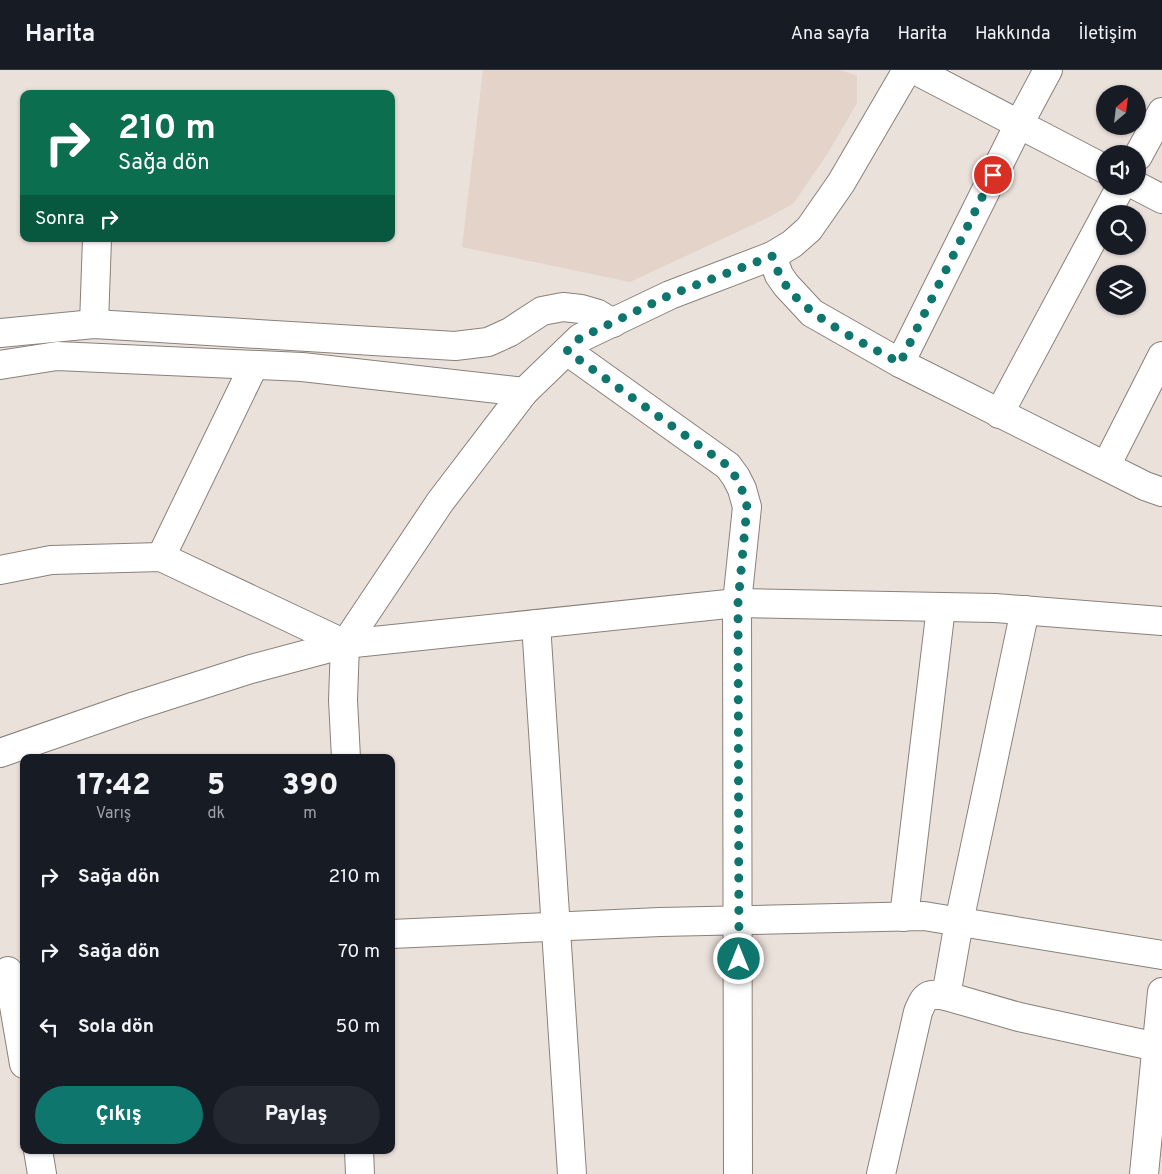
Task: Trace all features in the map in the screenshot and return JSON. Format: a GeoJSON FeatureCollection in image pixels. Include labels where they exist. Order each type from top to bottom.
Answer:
{"type":"FeatureCollection","features":[{"type":"Feature","properties":{"kind":"street"},"geometry":{"type":"LineString","coordinates":[[346,754],[343,700],[344,644],[440,502],[524,392],[580,338],[670,295],[772,256],[792,244],[823,210],[841,184],[907,70]]}},
{"type":"Feature","properties":{"kind":"street"},"geometry":{"type":"LineString","coordinates":[[915,70],[1096,164]]}},
{"type":"Feature","properties":{"kind":"street"},"geometry":{"type":"LineString","coordinates":[[900,363],[1019,124],[1048,70]]}},
{"type":"Feature","properties":{"kind":"street"},"geometry":{"type":"LineString","coordinates":[[1144,145],[1162,112]]}},
{"type":"Feature","properties":{"kind":"street"},"geometry":{"type":"LineString","coordinates":[[1146,191],[1162,199]]}},
{"type":"Feature","properties":{"kind":"street"},"geometry":{"type":"LineString","coordinates":[[999,414],[1096,234]]}},
{"type":"Feature","properties":{"kind":"street"},"geometry":{"type":"LineString","coordinates":[[94,324],[97,242]]}},
{"type":"Feature","properties":{"kind":"street"},"geometry":{"type":"LineString","coordinates":[[772,256],[779,275],[786,285],[812,313],[900,363],[999,414],[1145,486],[1162,492]]}},
{"type":"Feature","properties":{"kind":"street"},"geometry":{"type":"LineString","coordinates":[[0,334],[94,324],[455,346],[488,342],[510,332],[542,311],[563,307],[581,309],[598,314],[613,323]]}},
{"type":"Feature","properties":{"kind":"street"},"geometry":{"type":"LineString","coordinates":[[567,351],[728,466],[736,477],[747,507],[738,603],[738,1174]]}},
{"type":"Feature","properties":{"kind":"street"},"geometry":{"type":"LineString","coordinates":[[0,364],[57,356],[302,367],[524,392]]}},
{"type":"Feature","properties":{"kind":"street"},"geometry":{"type":"LineString","coordinates":[[1106,466],[1152,400],[1162,356]]}},
{"type":"Feature","properties":{"kind":"street"},"geometry":{"type":"LineString","coordinates":[[161,557],[254,365]]}},
{"type":"Feature","properties":{"kind":"street"},"geometry":{"type":"LineString","coordinates":[[0,570],[51,560],[161,557],[344,644]]}},
{"type":"Feature","properties":{"kind":"street"},"geometry":{"type":"LineString","coordinates":[[0,753],[135,706],[251,669],[344,644],[738,603],[941,606],[1025,610],[1162,621]]}},
{"type":"Feature","properties":{"kind":"street"},"geometry":{"type":"LineString","coordinates":[[904,917],[941,606]]}},
{"type":"Feature","properties":{"kind":"street"},"geometry":{"type":"LineString","coordinates":[[946,996],[959,922],[1025,610]]}},
{"type":"Feature","properties":{"kind":"street"},"geometry":{"type":"LineString","coordinates":[[536,624],[554,927],[572,1174]]}},
{"type":"Feature","properties":{"kind":"street"},"geometry":{"type":"LineString","coordinates":[[395,934],[739,920],[924,916],[1162,955]]}},
{"type":"Feature","properties":{"kind":"street"},"geometry":{"type":"LineString","coordinates":[[11,970],[20,1035]]}},
{"type":"Feature","properties":{"kind":"street"},"geometry":{"type":"LineString","coordinates":[[1144,1174],[1162,992]]}},
{"type":"Feature","properties":{"kind":"street"},"geometry":{"type":"LineString","coordinates":[[881,1174],[918,1012],[924,998],[931,994],[946,996],[1019,1017],[1156,1047]]}},
{"type":"Feature","properties":{"kind":"street"},"geometry":{"type":"LineString","coordinates":[[39,1154],[42,1174]]}},
{"type":"Feature","properties":{"kind":"street"},"geometry":{"type":"LineString","coordinates":[[359,1154],[360,1174]]}},
{"type":"Feature","properties":{"kind":"shaded area"},"geometry":{"type":"Polygon","coordinates":[[[483,70],[840,70],[857,76],[857,103],[828,153],[793,204],[630,282],[462,247],[483,70]]]}},
{"type":"Feature","properties":{"kind":"route"},"geometry":{"type":"LineString","coordinates":[[739,959],[738,603],[747,507],[745,498],[742,488],[728,466],[567,351],[580,338],[670,295],[772,256],[779,275],[786,285],[812,313],[900,363],[993,175]]}}]}
